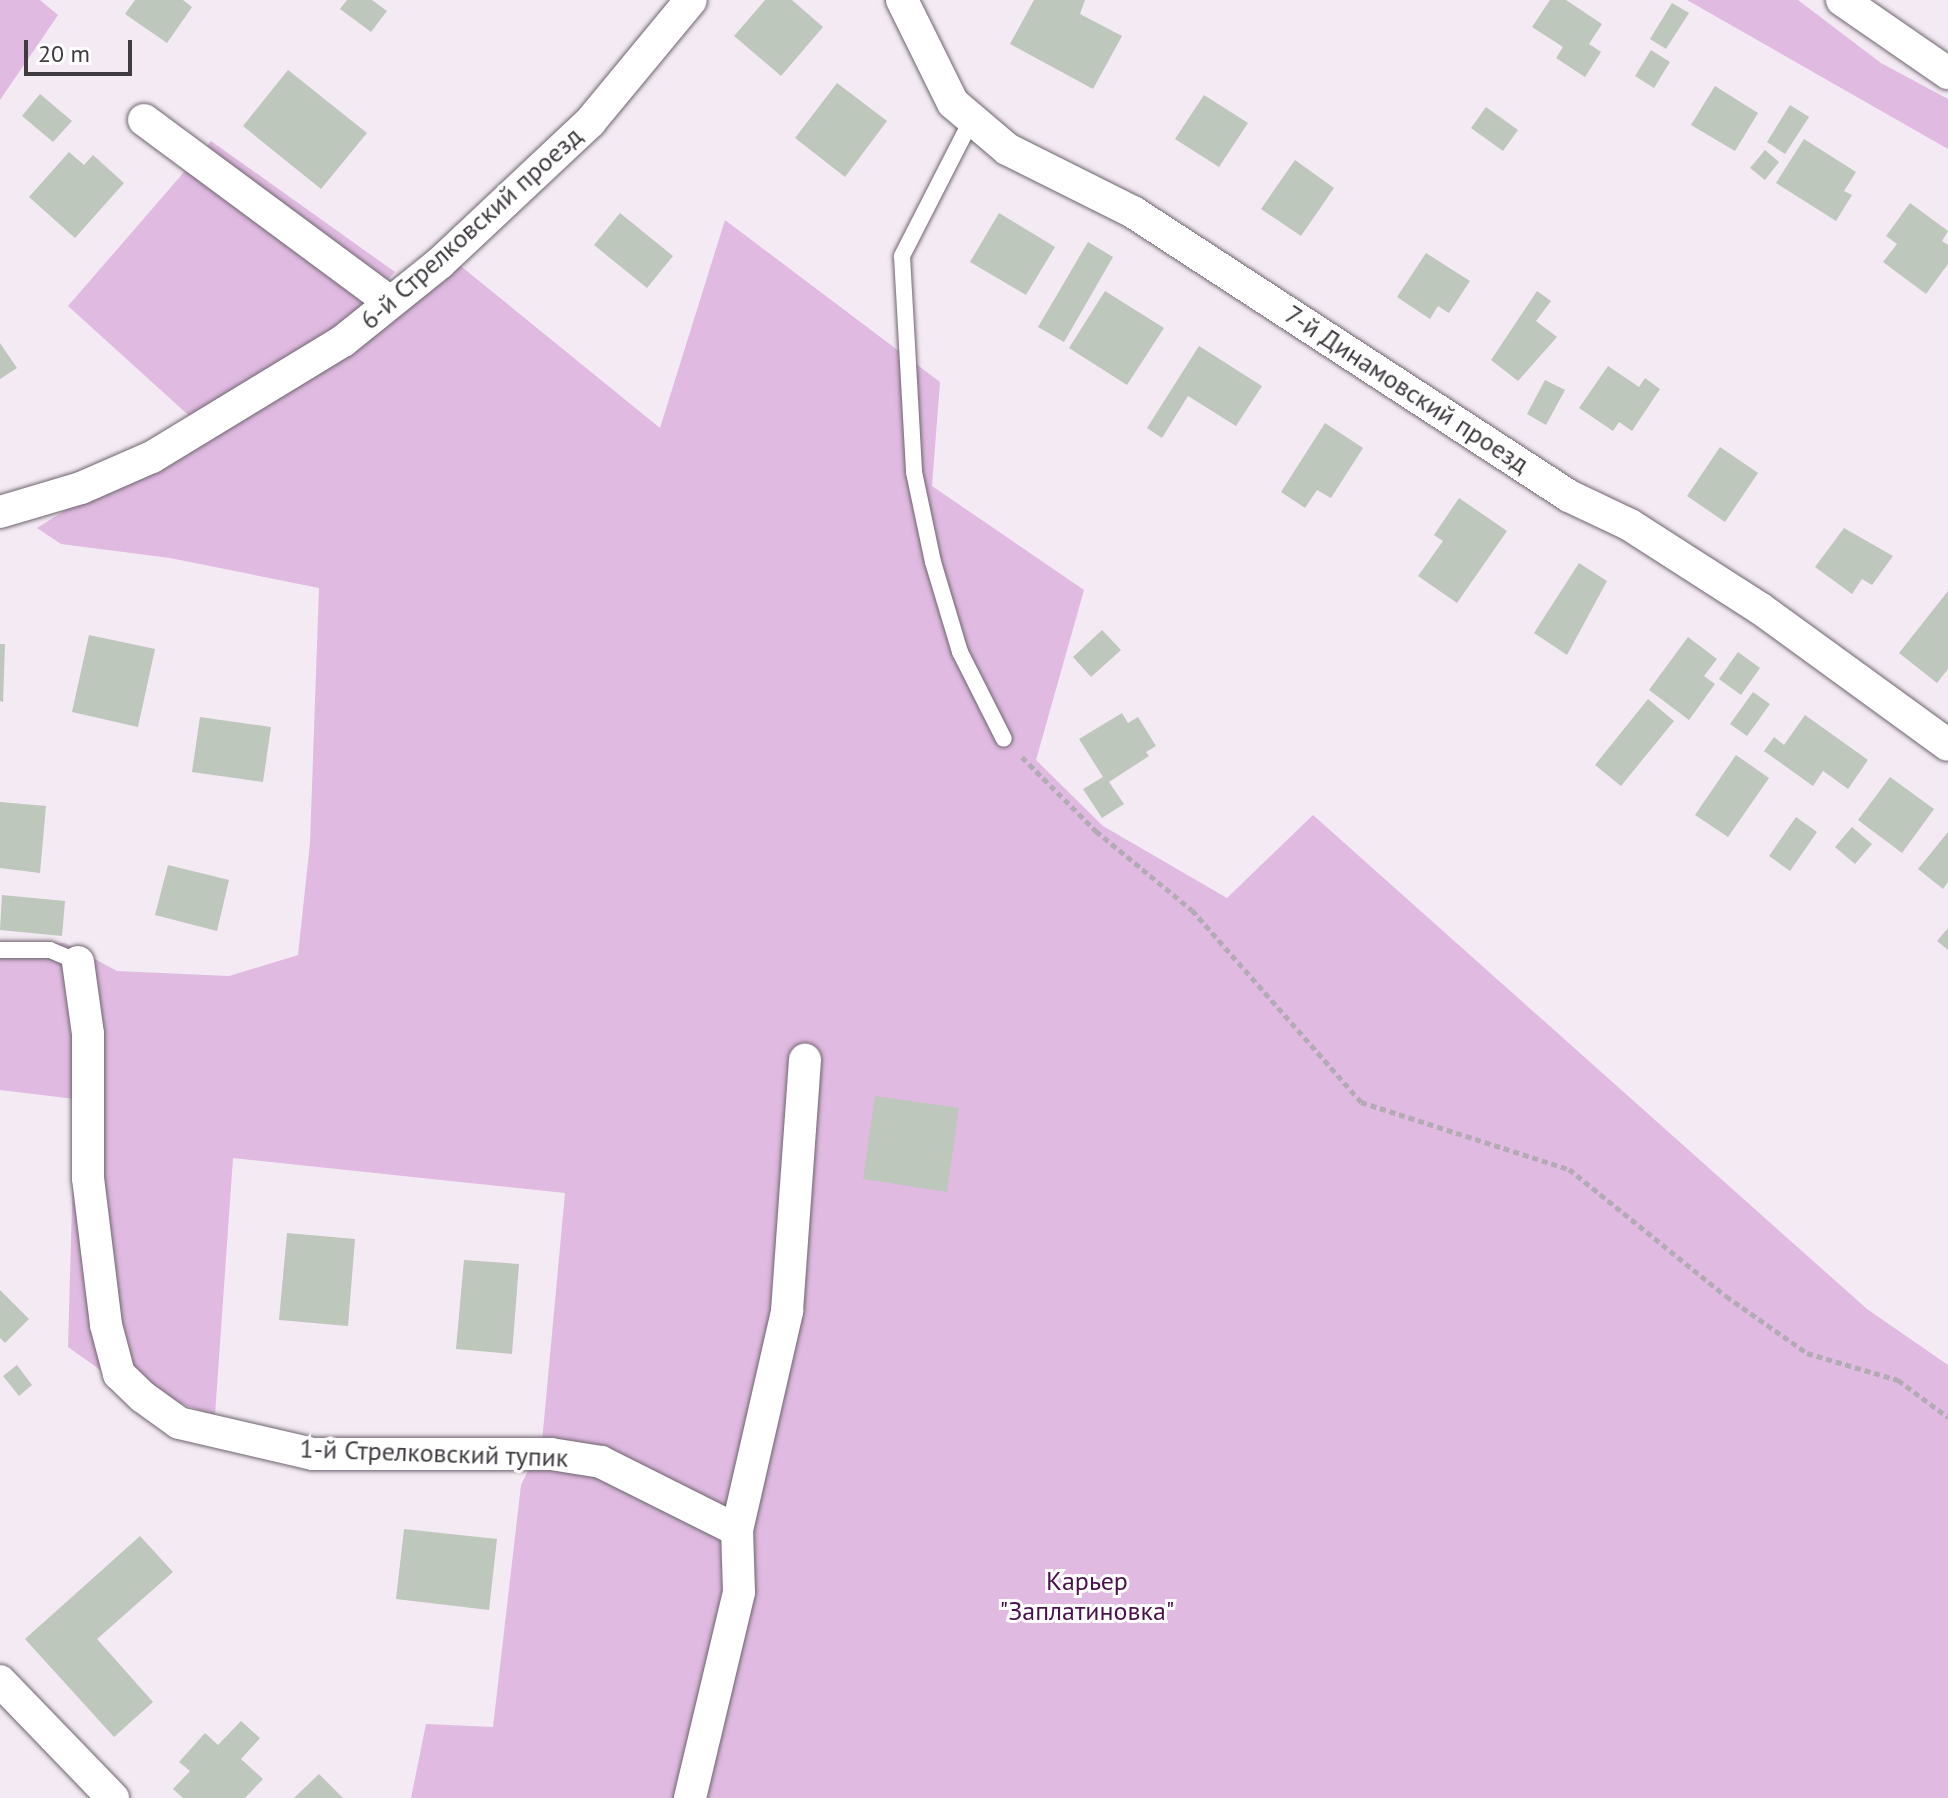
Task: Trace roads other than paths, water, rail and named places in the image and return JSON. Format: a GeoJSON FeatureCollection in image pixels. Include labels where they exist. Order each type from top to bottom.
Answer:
{"type":"FeatureCollection","features":[{"type":"Feature","properties":{"kind":"street","name":"6-й Стрелковский проезд"},"geometry":{"type":"LineString","coordinates":[[0,512],[53,498],[152,457],[270,389],[390,302],[440,263],[590,122],[691,0]]}},
{"type":"Feature","properties":{"kind":"street"},"geometry":{"type":"LineString","coordinates":[[1842,0],[1948,73]]}},
{"type":"Feature","properties":{"kind":"street","name":"7-й Динамовский проезд"},"geometry":{"type":"LineString","coordinates":[[907,2],[935,74],[971,121],[1007,149],[1133,212],[1569,496],[1630,525],[1761,609],[1948,745]]}},
{"type":"Feature","properties":{"kind":"street"},"geometry":{"type":"LineString","coordinates":[[144,120],[390,302]]}},
{"type":"Feature","properties":{"kind":"street","name":"1-й Стрелковский тупик"},"geometry":{"type":"LineString","coordinates":[[78,962],[88,1034],[88,1178],[106,1325],[119,1374],[143,1397],[179,1423],[313,1454],[551,1454],[601,1462],[737,1530]]}},
{"type":"Feature","properties":{"kind":"street"},"geometry":{"type":"LineString","coordinates":[[690,1798],[739,1592],[737,1530],[787,1311],[805,1060]]}},
{"type":"Feature","properties":{"kind":"street"},"geometry":{"type":"LineString","coordinates":[[0,1681],[113,1798]]}},
{"type":"Feature","properties":{"kind":"lane"},"geometry":{"type":"LineString","coordinates":[[971,121],[902,256],[914,472],[933,562],[960,652],[1004,739]]}},
{"type":"Feature","properties":{"kind":"lane"},"geometry":{"type":"LineString","coordinates":[[0,950],[50,950],[78,962]]}},
{"type":"Feature","properties":{"kind":"park label","name":"Карьер \"Заплатиновка\""},"geometry":{"type":"Point","coordinates":[1087,1596]}}]}
